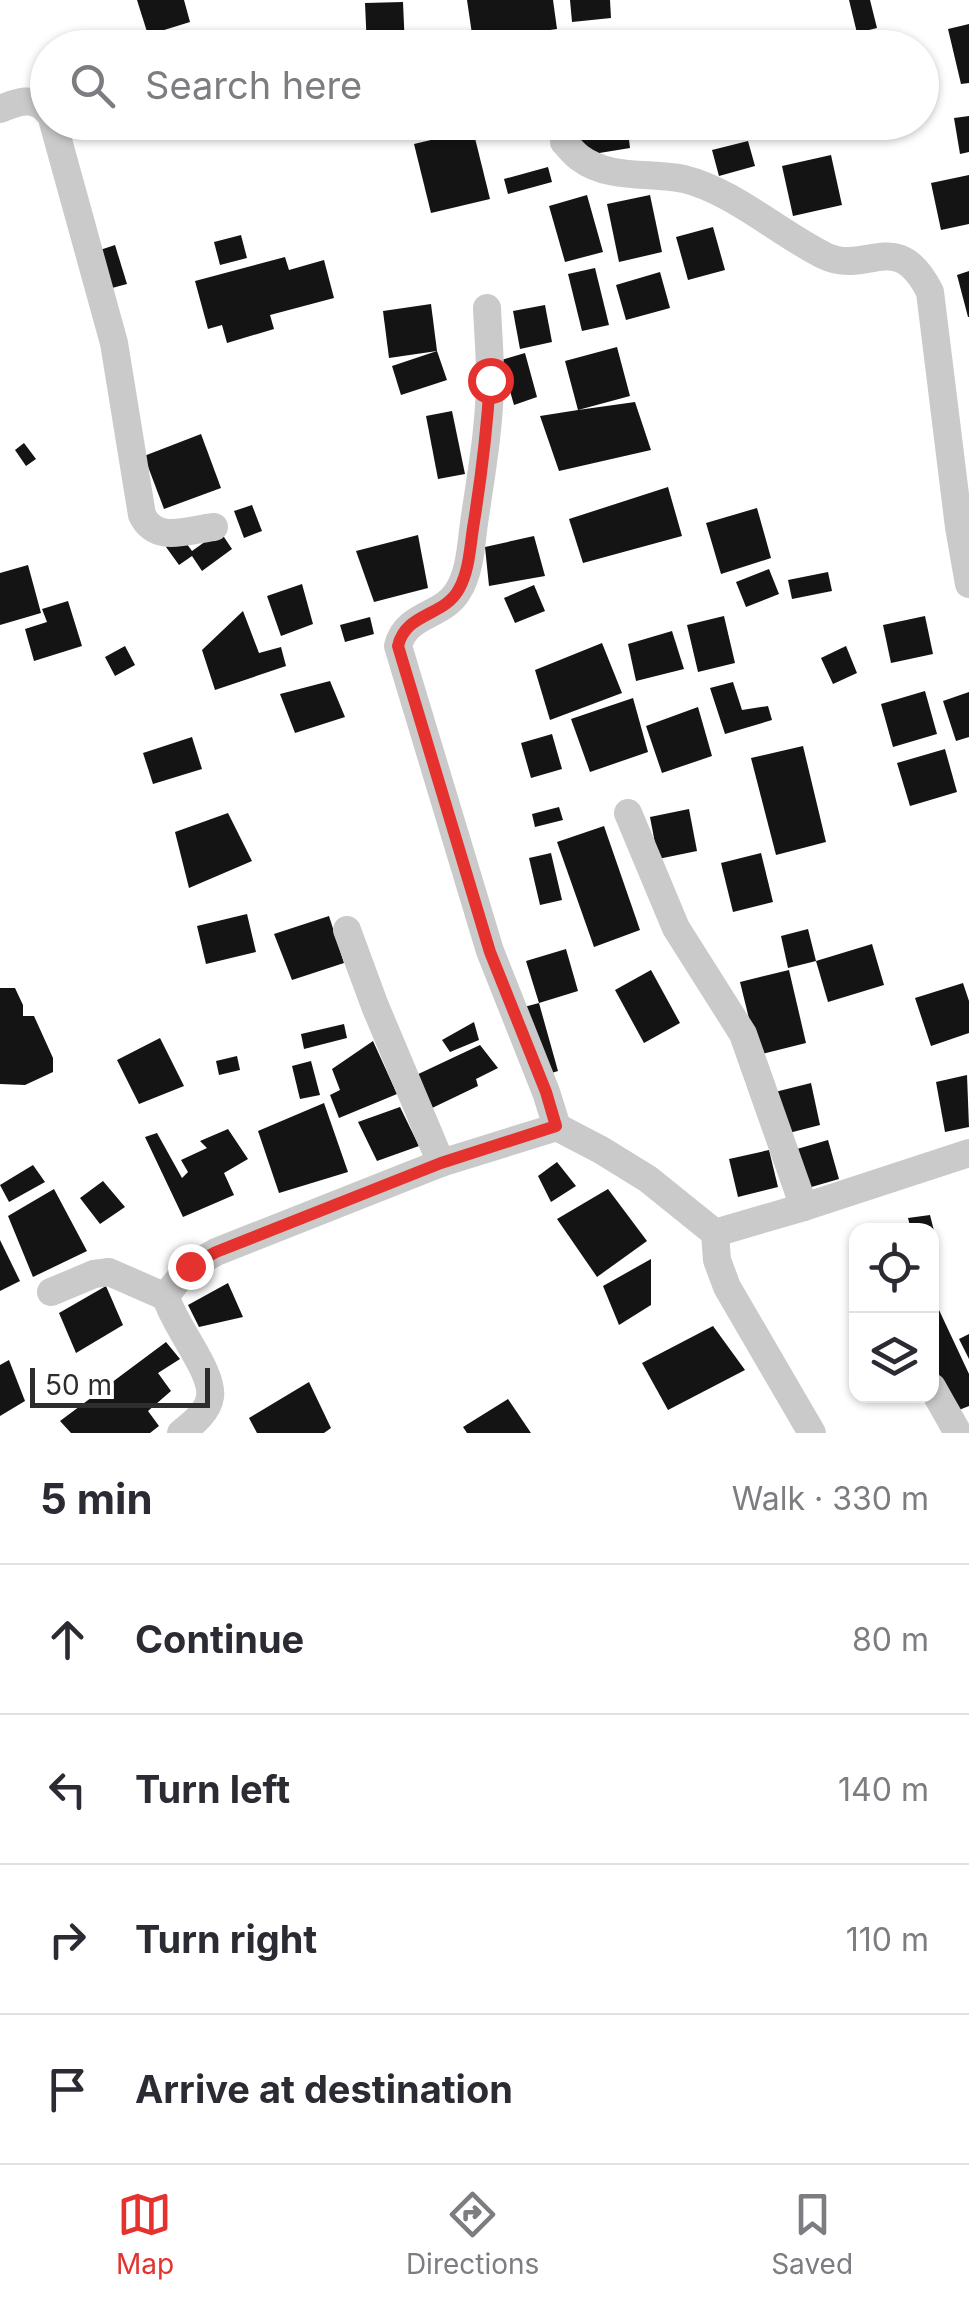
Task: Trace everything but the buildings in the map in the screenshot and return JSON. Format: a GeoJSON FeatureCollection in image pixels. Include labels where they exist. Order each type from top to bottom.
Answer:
{"type":"FeatureCollection","features":[{"type":"Feature","properties":{"kind":"street"},"geometry":{"type":"LineString","coordinates":[[0,109],[30,100]]}},
{"type":"Feature","properties":{"kind":"street"},"geometry":{"type":"LineString","coordinates":[[59,140],[114,343],[142,515],[148,528],[162,534],[214,527]]}},
{"type":"Feature","properties":{"kind":"street"},"geometry":{"type":"LineString","coordinates":[[564,142],[581,159],[600,168],[689,180],[712,190],[828,258],[851,262],[876,255],[903,259],[921,275],[930,292],[969,584]]}},
{"type":"Feature","properties":{"kind":"street"},"geometry":{"type":"LineString","coordinates":[[486,308],[490,380],[486,436],[467,565],[459,590],[449,602],[408,626],[398,646],[490,952],[556,1126],[648,1179],[715,1233],[717,1260],[727,1287],[812,1433]]}},
{"type":"Feature","properties":{"kind":"street"},"geometry":{"type":"LineString","coordinates":[[628,813],[676,928],[743,1034],[804,1208]]}},
{"type":"Feature","properties":{"kind":"street"},"geometry":{"type":"LineString","coordinates":[[347,930],[441,1163]]}},
{"type":"Feature","properties":{"kind":"street"},"geometry":{"type":"LineString","coordinates":[[181,1433],[199,1418],[211,1400],[209,1379],[170,1312],[166,1297],[190,1266],[216,1252],[441,1163],[556,1126]]}},
{"type":"Feature","properties":{"kind":"street"},"geometry":{"type":"LineString","coordinates":[[715,1233],[804,1208],[969,1152]]}},
{"type":"Feature","properties":{"kind":"street"},"geometry":{"type":"LineString","coordinates":[[51,1292],[109,1272],[166,1297]]}},
{"type":"Feature","properties":{"kind":"street"},"geometry":{"type":"LineString","coordinates":[[939,1399],[958,1433]]}},
{"type":"Feature","properties":{"kind":"route"},"geometry":{"type":"LineString","coordinates":[[190,1266],[216,1252],[441,1163],[556,1126],[490,952],[398,646],[408,626],[449,602],[459,590],[478,501],[490,380]]}}]}
